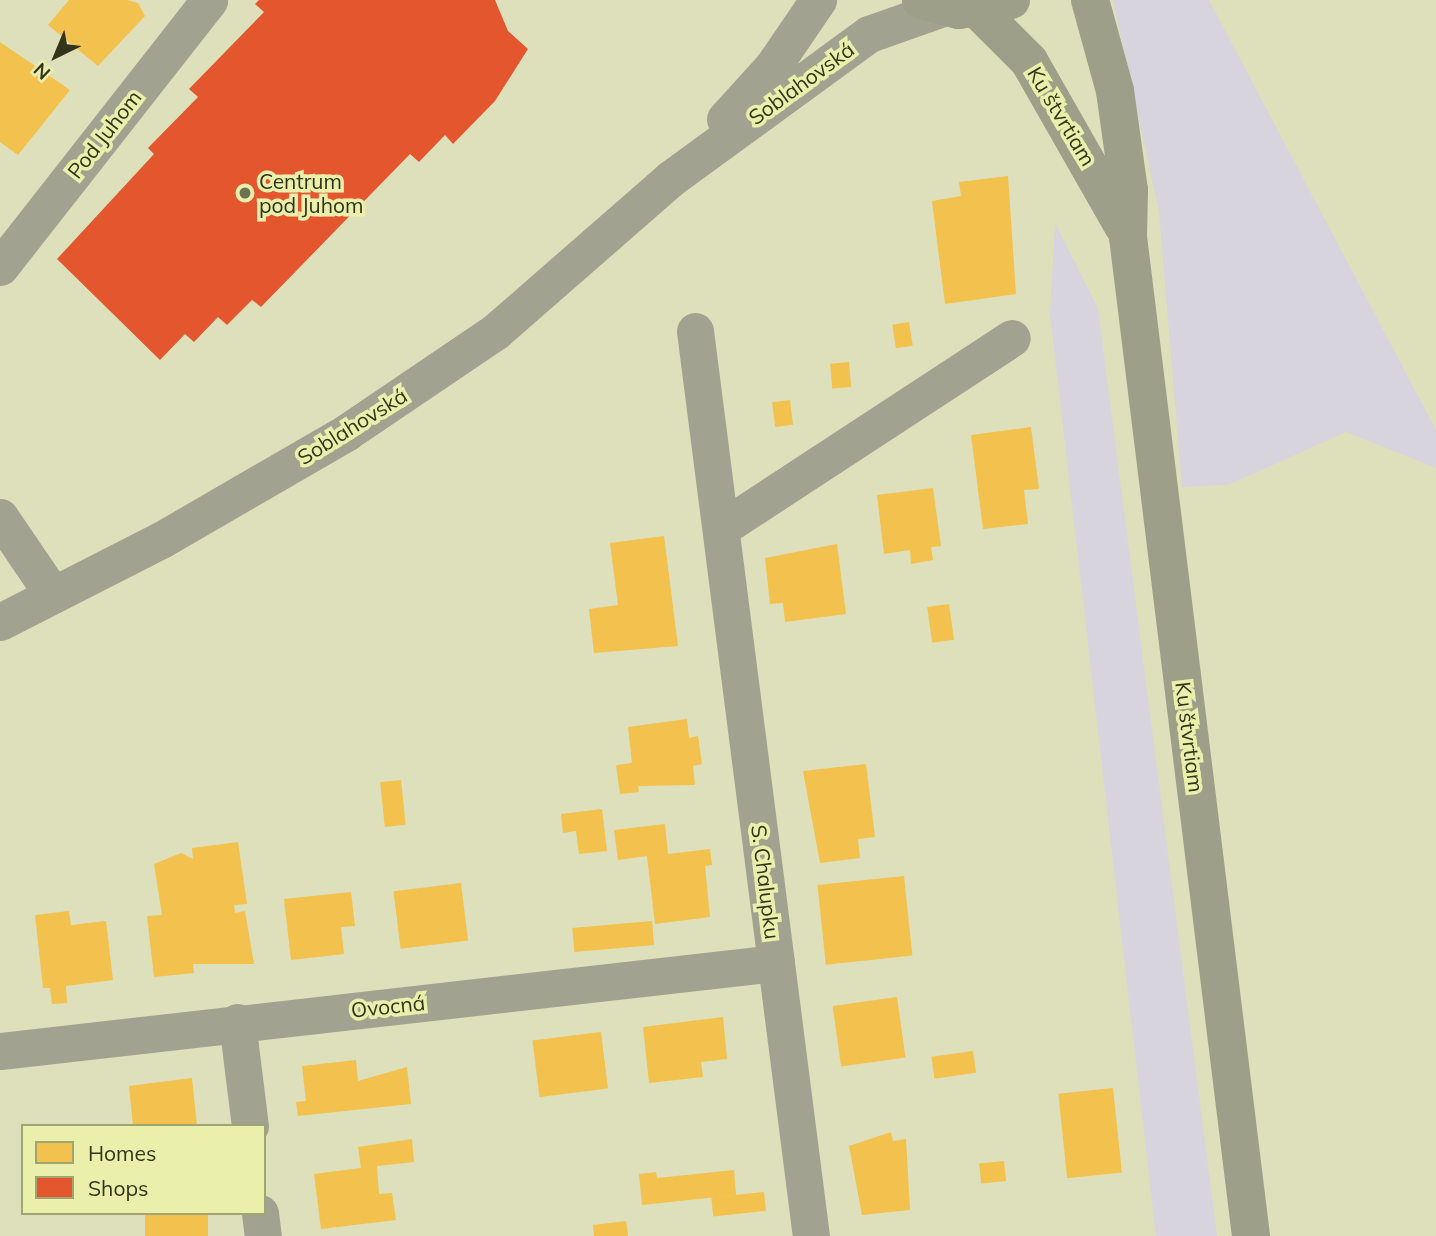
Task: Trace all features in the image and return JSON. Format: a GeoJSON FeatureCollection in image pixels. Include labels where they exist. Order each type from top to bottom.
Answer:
{"type":"FeatureCollection","features":[{"type":"Feature","properties":{"kind":"street","name":"Pod Juhom"},"geometry":{"type":"LineString","coordinates":[[0,267],[209,0]]}},
{"type":"Feature","properties":{"kind":"street","name":"Soblahovská"},"geometry":{"type":"LineString","coordinates":[[773,66],[798,0]]}},
{"type":"Feature","properties":{"kind":"street","name":"Soblahovská"},"geometry":{"type":"LineString","coordinates":[[670,179],[773,66],[818,0]]}},
{"type":"Feature","properties":{"kind":"street","name":"Ku štvrtiam"},"geometry":{"type":"LineString","coordinates":[[1090,0],[1115,91],[1128,237],[1251,1236]]}},
{"type":"Feature","properties":{"kind":"street","name":"Soblahovská"},"geometry":{"type":"LineString","coordinates":[[0,622],[347,432],[496,331],[670,179],[869,34],[963,4]]}},
{"type":"Feature","properties":{"kind":"street","name":"Ku štvrtiam"},"geometry":{"type":"LineString","coordinates":[[963,4],[1029,61],[1128,237]]}},
{"type":"Feature","properties":{"kind":"street","name":"S. Chalupku"},"geometry":{"type":"LineString","coordinates":[[695,331],[723,527],[811,1236]]}},
{"type":"Feature","properties":{"kind":"street"},"geometry":{"type":"LineString","coordinates":[[723,527],[1012,338]]}},
{"type":"Feature","properties":{"kind":"street"},"geometry":{"type":"LineString","coordinates":[[0,517],[53,594]]}},
{"type":"Feature","properties":{"kind":"street","name":"Ovocná"},"geometry":{"type":"LineString","coordinates":[[0,1051],[776,962]]}},
{"type":"Feature","properties":{"kind":"street"},"geometry":{"type":"LineString","coordinates":[[237,1022],[250,1124]]}},
{"type":"Feature","properties":{"kind":"street"},"geometry":{"type":"LineString","coordinates":[[260,1215],[263,1236]]}},
{"type":"Feature","properties":{"kind":"shaded area"},"geometry":{"type":"Polygon","coordinates":[[[1113,0],[1209,0],[1436,430],[1436,468],[1346,432],[1228,485],[1182,487],[1159,212],[1113,0]]]}},
{"type":"Feature","properties":{"kind":"shaded area"},"geometry":{"type":"Polygon","coordinates":[[[1055,223],[1098,308],[1217,1236],[1156,1236],[1050,314],[1055,223]]]}},
{"type":"Feature","properties":{"kind":"building: Homes"},"geometry":{"type":"Polygon","coordinates":[[[69,0],[127,0],[138,3],[145,16],[98,66],[48,25],[69,0]]]}},
{"type":"Feature","properties":{"kind":"building: Homes"},"geometry":{"type":"Polygon","coordinates":[[[0,42],[70,90],[18,155],[0,142],[0,42]]]}},
{"type":"Feature","properties":{"kind":"building: Homes"},"geometry":{"type":"Polygon","coordinates":[[[1008,176],[1016,294],[945,304],[932,201],[961,196],[959,182],[1008,176]]]}},
{"type":"Feature","properties":{"kind":"building: Homes"},"geometry":{"type":"Polygon","coordinates":[[[909,322],[913,346],[896,348],[892,325],[909,322]]]}},
{"type":"Feature","properties":{"kind":"building: Homes"},"geometry":{"type":"Polygon","coordinates":[[[849,362],[851,387],[832,389],[830,364],[849,362]]]}},
{"type":"Feature","properties":{"kind":"building: Homes"},"geometry":{"type":"Polygon","coordinates":[[[790,400],[793,425],[775,427],[772,402],[790,400]]]}},
{"type":"Feature","properties":{"kind":"building: Homes"},"geometry":{"type":"Polygon","coordinates":[[[1031,427],[1039,489],[1024,490],[1028,524],[983,529],[971,435],[1031,427]]]}},
{"type":"Feature","properties":{"kind":"building: Homes"},"geometry":{"type":"Polygon","coordinates":[[[933,488],[941,546],[931,547],[933,560],[911,564],[910,550],[884,554],[877,495],[933,488]]]}},
{"type":"Feature","properties":{"kind":"building: Homes"},"geometry":{"type":"Polygon","coordinates":[[[664,536],[678,646],[594,653],[589,609],[618,605],[610,543],[664,536]]]}},
{"type":"Feature","properties":{"kind":"building: Homes"},"geometry":{"type":"Polygon","coordinates":[[[837,544],[846,614],[785,622],[783,603],[770,604],[765,558],[837,544]]]}},
{"type":"Feature","properties":{"kind":"building: Homes"},"geometry":{"type":"Polygon","coordinates":[[[949,604],[954,640],[932,643],[927,607],[949,604]]]}},
{"type":"Feature","properties":{"kind":"building: Homes"},"geometry":{"type":"Polygon","coordinates":[[[687,719],[689,738],[698,736],[702,764],[693,766],[695,785],[638,786],[639,792],[620,794],[616,765],[632,763],[628,727],[687,719]]]}},
{"type":"Feature","properties":{"kind":"building: Homes"},"geometry":{"type":"Polygon","coordinates":[[[866,764],[875,837],[858,839],[860,858],[820,863],[803,771],[866,764]]]}},
{"type":"Feature","properties":{"kind":"building: Homes"},"geometry":{"type":"Polygon","coordinates":[[[401,780],[406,825],[385,827],[380,782],[401,780]]]}},
{"type":"Feature","properties":{"kind":"building: Homes"},"geometry":{"type":"Polygon","coordinates":[[[602,809],[607,851],[579,854],[576,831],[563,833],[561,814],[602,809]]]}},
{"type":"Feature","properties":{"kind":"building: Homes"},"geometry":{"type":"Polygon","coordinates":[[[665,824],[668,854],[710,849],[712,865],[705,866],[710,917],[655,924],[647,856],[618,860],[614,830],[665,824]]]}},
{"type":"Feature","properties":{"kind":"building: Homes"},"geometry":{"type":"Polygon","coordinates":[[[238,842],[247,904],[234,905],[235,913],[245,911],[254,964],[193,964],[194,973],[154,977],[147,916],[162,915],[154,864],[181,853],[193,859],[192,848],[238,842]]]}},
{"type":"Feature","properties":{"kind":"building: Homes"},"geometry":{"type":"Polygon","coordinates":[[[904,876],[912,956],[826,965],[817,885],[904,876]]]}},
{"type":"Feature","properties":{"kind":"building: Homes"},"geometry":{"type":"Polygon","coordinates":[[[461,883],[468,941],[401,949],[394,891],[461,883]]]}},
{"type":"Feature","properties":{"kind":"building: Homes"},"geometry":{"type":"Polygon","coordinates":[[[351,892],[355,926],[341,927],[344,954],[291,960],[284,899],[351,892]]]}},
{"type":"Feature","properties":{"kind":"building: Homes"},"geometry":{"type":"Polygon","coordinates":[[[69,911],[71,925],[106,921],[113,980],[66,986],[67,1003],[52,1004],[50,988],[43,988],[35,915],[69,911]]]}},
{"type":"Feature","properties":{"kind":"building: Homes"},"geometry":{"type":"Polygon","coordinates":[[[652,921],[654,945],[574,952],[572,928],[652,921]]]}},
{"type":"Feature","properties":{"kind":"building: Homes"},"geometry":{"type":"Polygon","coordinates":[[[897,997],[905,1057],[841,1066],[833,1006],[897,997]]]}},
{"type":"Feature","properties":{"kind":"building: Homes"},"geometry":{"type":"Polygon","coordinates":[[[723,1017],[727,1059],[701,1062],[703,1077],[649,1083],[643,1027],[723,1017]]]}},
{"type":"Feature","properties":{"kind":"building: Homes"},"geometry":{"type":"Polygon","coordinates":[[[601,1032],[608,1089],[539,1097],[533,1040],[601,1032]]]}},
{"type":"Feature","properties":{"kind":"building: Homes"},"geometry":{"type":"Polygon","coordinates":[[[973,1051],[976,1073],[934,1079],[931,1057],[973,1051]]]}},
{"type":"Feature","properties":{"kind":"building: Homes"},"geometry":{"type":"Polygon","coordinates":[[[356,1060],[358,1081],[407,1067],[411,1104],[298,1116],[296,1102],[306,1101],[302,1066],[356,1060]]]}},
{"type":"Feature","properties":{"kind":"building: Homes"},"geometry":{"type":"Polygon","coordinates":[[[192,1078],[197,1124],[133,1124],[129,1086],[192,1078]]]}},
{"type":"Feature","properties":{"kind":"building: Homes"},"geometry":{"type":"Polygon","coordinates":[[[1113,1088],[1122,1173],[1067,1178],[1058,1094],[1113,1088]]]}},
{"type":"Feature","properties":{"kind":"building: Homes"},"geometry":{"type":"Polygon","coordinates":[[[891,1132],[893,1141],[906,1139],[910,1210],[862,1215],[849,1146],[891,1132]]]}},
{"type":"Feature","properties":{"kind":"building: Homes"},"geometry":{"type":"Polygon","coordinates":[[[412,1139],[414,1162],[377,1166],[379,1194],[392,1193],[396,1220],[321,1229],[314,1174],[361,1168],[358,1147],[412,1139]]]}},
{"type":"Feature","properties":{"kind":"building: Homes"},"geometry":{"type":"Polygon","coordinates":[[[1004,1161],[1006,1181],[981,1184],[979,1164],[1004,1161]]]}},
{"type":"Feature","properties":{"kind":"building: Homes"},"geometry":{"type":"Polygon","coordinates":[[[734,1170],[736,1195],[642,1205],[639,1174],[656,1172],[657,1178],[734,1170]]]}},
{"type":"Feature","properties":{"kind":"building: Homes"},"geometry":{"type":"Polygon","coordinates":[[[764,1192],[766,1211],[713,1216],[711,1198],[764,1192]]]}},
{"type":"Feature","properties":{"kind":"building: Homes"},"geometry":{"type":"Polygon","coordinates":[[[145,1215],[208,1215],[208,1236],[145,1236],[145,1215]]]}},
{"type":"Feature","properties":{"kind":"building: Homes"},"geometry":{"type":"Polygon","coordinates":[[[626,1221],[628,1236],[594,1236],[593,1225],[626,1221]]]}},
{"type":"Feature","properties":{"kind":"building: Shops","name":"Centrum pod Juhom"},"geometry":{"type":"Polygon","coordinates":[[[259,0],[495,0],[508,31],[528,49],[495,101],[453,144],[445,135],[419,162],[410,154],[261,307],[252,300],[227,325],[218,317],[194,342],[185,334],[160,360],[57,259],[154,154],[148,148],[198,97],[189,89],[264,12],[255,4],[259,0]]]}},
{"type":"Feature","properties":{"kind":"place","name":"Centrum pod Juhom"},"geometry":{"type":"Point","coordinates":[245,193]}}]}
